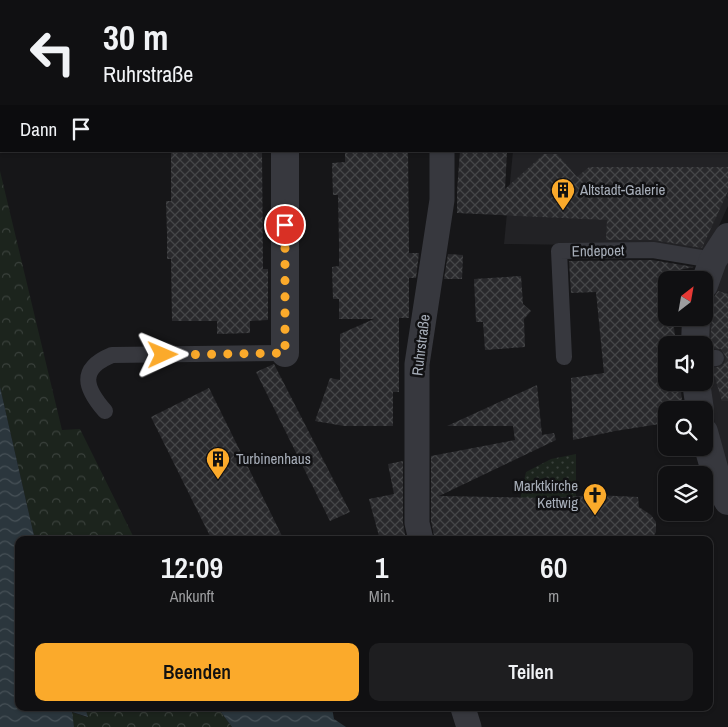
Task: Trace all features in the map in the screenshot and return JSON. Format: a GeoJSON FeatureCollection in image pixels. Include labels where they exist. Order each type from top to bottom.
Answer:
{"type":"FeatureCollection","features":[{"type":"Feature","properties":{"kind":"street"},"geometry":{"type":"LineString","coordinates":[[285,152],[285,353]]}},
{"type":"Feature","properties":{"kind":"street","name":"Ruhrstraße"},"geometry":{"type":"LineString","coordinates":[[420,536],[417,523],[417,364],[442,200],[442,152]]}},
{"type":"Feature","properties":{"kind":"street"},"geometry":{"type":"LineString","coordinates":[[708,271],[712,260],[728,236]]}},
{"type":"Feature","properties":{"kind":"street"},"geometry":{"type":"LineString","coordinates":[[711,456],[719,486],[728,501]]}},
{"type":"Feature","properties":{"kind":"street"},"geometry":{"type":"LineString","coordinates":[[464,711],[469,727]]}},
{"type":"Feature","properties":{"kind":"lane","name":"Endepoet"},"geometry":{"type":"LineString","coordinates":[[564,357],[559,251],[654,250],[712,260]]}},
{"type":"Feature","properties":{"kind":"lane"},"geometry":{"type":"LineString","coordinates":[[105,411],[93,397],[88,380],[92,368],[102,359],[112,355],[285,353]]}},
{"type":"Feature","properties":{"kind":"shaded area"},"geometry":{"type":"Polygon","coordinates":[[[513,152],[728,152],[728,206],[706,254],[655,246],[504,244],[513,152]]]}},
{"type":"Feature","properties":{"kind":"shaded area"},"geometry":{"type":"Polygon","coordinates":[[[728,258],[728,477],[715,428],[711,391],[713,391],[713,336],[707,336],[709,326],[713,326],[713,287],[728,258]]]}},
{"type":"Feature","properties":{"kind":"green space"},"geometry":{"type":"Polygon","coordinates":[[[0,171],[62,430],[80,429],[133,536],[34,536],[0,387],[0,171]]]}},
{"type":"Feature","properties":{"kind":"green space"},"geometry":{"type":"Polygon","coordinates":[[[576,454],[576,497],[537,498],[518,509],[526,472],[551,459],[576,454]]]}},
{"type":"Feature","properties":{"kind":"green space"},"geometry":{"type":"Polygon","coordinates":[[[86,711],[220,711],[232,727],[74,727],[71,712],[87,717],[86,711]]]}},
{"type":"Feature","properties":{"kind":"water"},"geometry":{"type":"Polygon","coordinates":[[[0,387],[34,536],[15,536],[15,711],[86,711],[88,717],[72,712],[74,727],[0,727],[0,387]]]}},
{"type":"Feature","properties":{"kind":"water"},"geometry":{"type":"Polygon","coordinates":[[[220,711],[333,711],[334,719],[346,727],[232,727],[220,711]]]}},
{"type":"Feature","properties":{"kind":"building"},"geometry":{"type":"Polygon","coordinates":[[[171,152],[262,152],[263,269],[268,269],[268,320],[250,321],[250,333],[217,334],[217,321],[172,321],[171,259],[167,259],[166,201],[171,201],[171,152]]]}},
{"type":"Feature","properties":{"kind":"building"},"geometry":{"type":"Polygon","coordinates":[[[345,152],[408,152],[409,253],[419,253],[416,278],[409,278],[409,318],[399,318],[399,392],[393,392],[393,426],[344,426],[315,421],[330,378],[340,380],[340,334],[374,319],[339,319],[339,299],[333,299],[332,267],[339,266],[339,243],[338,195],[333,195],[332,163],[345,162],[345,152]]]}},
{"type":"Feature","properties":{"kind":"building"},"geometry":{"type":"Polygon","coordinates":[[[460,152],[507,152],[505,189],[544,154],[557,154],[577,177],[589,167],[728,167],[728,191],[702,248],[653,240],[606,240],[607,220],[457,213],[460,152]]]}},
{"type":"Feature","properties":{"kind":"building"},"geometry":{"type":"Polygon","coordinates":[[[448,254],[463,255],[462,279],[444,279],[448,254]]]}},
{"type":"Feature","properties":{"kind":"building"},"geometry":{"type":"Polygon","coordinates":[[[652,260],[694,267],[674,271],[658,271],[658,326],[674,326],[675,336],[658,336],[658,391],[681,391],[682,401],[658,401],[658,424],[573,440],[571,378],[604,373],[596,292],[571,293],[569,261],[652,260]]]}},
{"type":"Feature","properties":{"kind":"building"},"geometry":{"type":"Polygon","coordinates":[[[521,276],[523,304],[531,311],[524,319],[525,347],[485,350],[483,322],[476,322],[474,279],[521,276]]]}},
{"type":"Feature","properties":{"kind":"building"},"geometry":{"type":"Polygon","coordinates":[[[718,291],[728,294],[728,401],[722,401],[713,371],[713,368],[722,366],[726,357],[721,349],[713,348],[713,336],[711,336],[714,297],[718,291]]]}},
{"type":"Feature","properties":{"kind":"building"},"geometry":{"type":"Polygon","coordinates":[[[274,364],[350,512],[330,521],[256,372],[274,364]]]}},
{"type":"Feature","properties":{"kind":"building"},"geometry":{"type":"Polygon","coordinates":[[[537,385],[542,435],[554,433],[556,440],[439,496],[549,498],[595,495],[638,497],[639,507],[651,515],[656,522],[656,532],[654,536],[434,536],[431,521],[431,456],[515,440],[513,426],[447,426],[537,385]]]}},
{"type":"Feature","properties":{"kind":"building","name":"Turbinenhaus"},"geometry":{"type":"Polygon","coordinates":[[[209,388],[282,536],[210,536],[151,417],[209,388]]]}},
{"type":"Feature","properties":{"kind":"building"},"geometry":{"type":"Polygon","coordinates":[[[403,461],[403,523],[405,536],[379,536],[369,499],[394,494],[388,464],[403,461]]]}},
{"type":"Feature","properties":{"kind":"place","name":"Altstadt-Galerie"},"geometry":{"type":"Point","coordinates":[563,211]}},
{"type":"Feature","properties":{"kind":"place","name":"Turbinenhaus"},"geometry":{"type":"Point","coordinates":[218,480]}},
{"type":"Feature","properties":{"kind":"place","name":"Marktkirche Kettwig"},"geometry":{"type":"Point","coordinates":[595,516]}},
{"type":"Feature","properties":{"kind":"route"},"geometry":{"type":"LineString","coordinates":[[163,355],[285,353],[285,225]]}}]}
